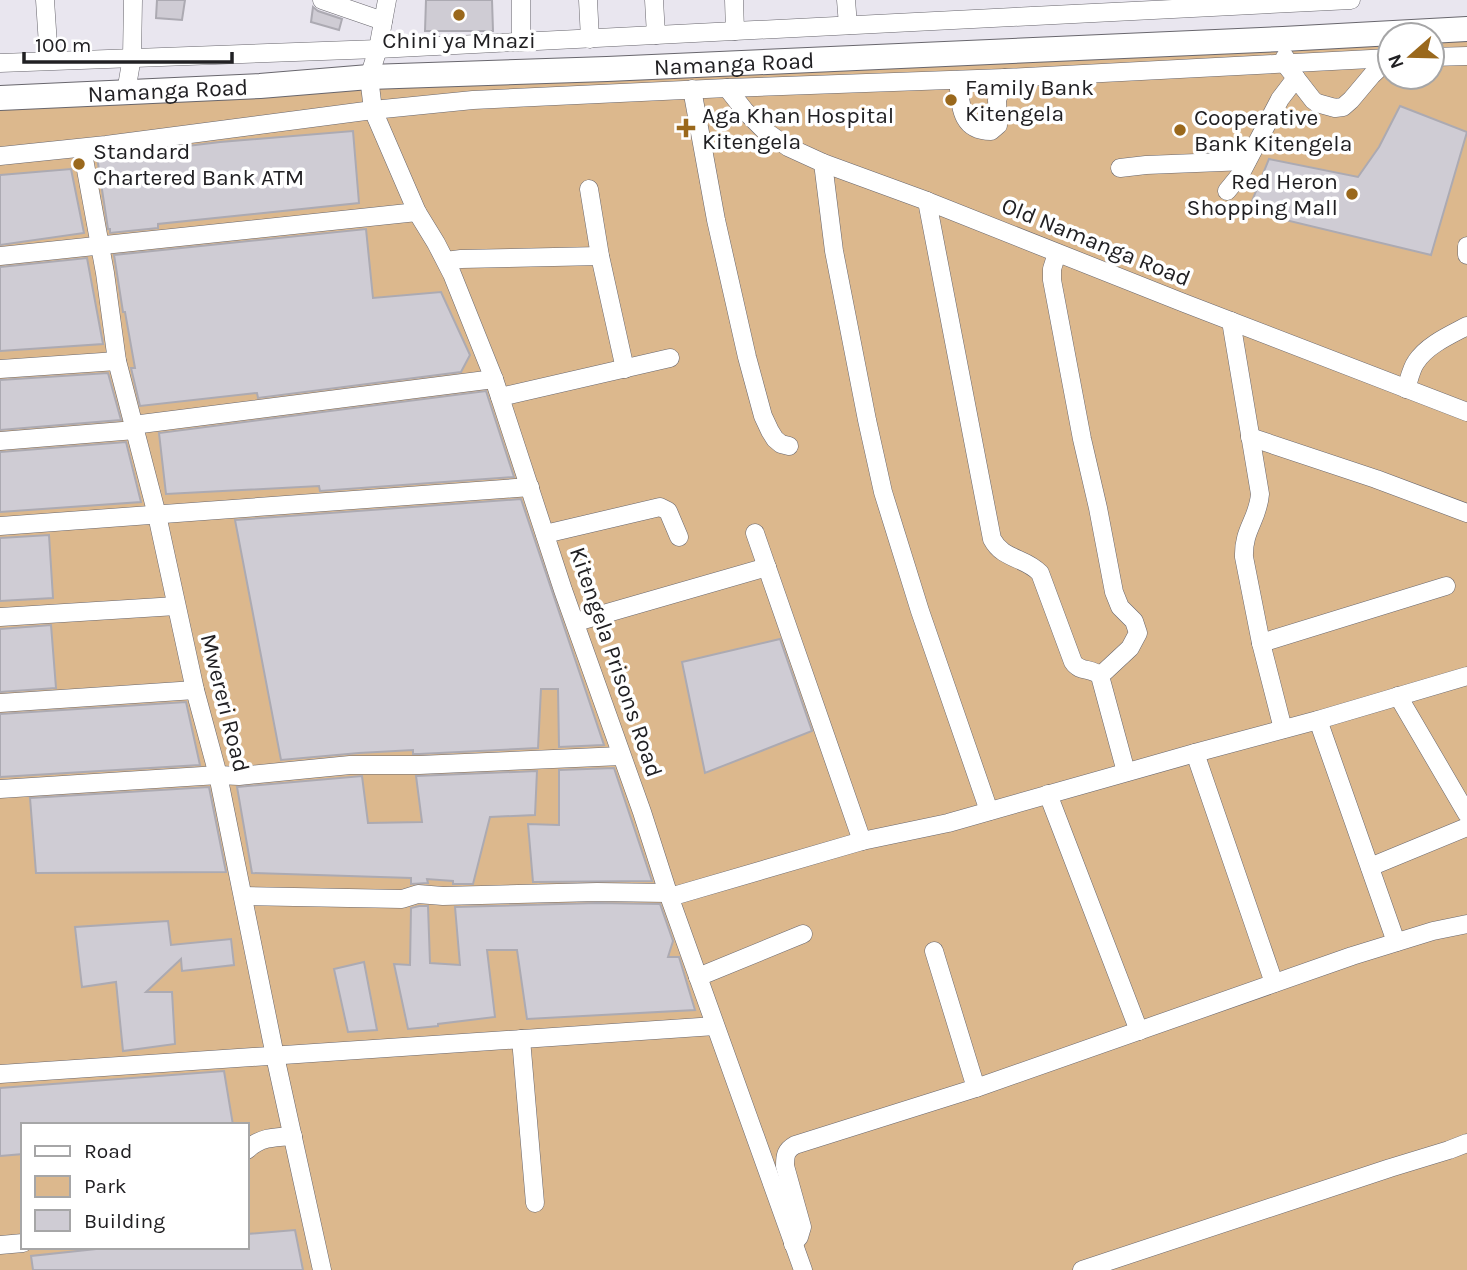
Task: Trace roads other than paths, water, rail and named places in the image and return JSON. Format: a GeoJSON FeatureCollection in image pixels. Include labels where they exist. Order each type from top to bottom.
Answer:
{"type":"FeatureCollection","features":[{"type":"Feature","properties":{"kind":"highway","name":"Namanga Road"},"geometry":{"type":"LineString","coordinates":[[0,98],[369,78],[1467,29]]}},
{"type":"Feature","properties":{"kind":"street"},"geometry":{"type":"LineString","coordinates":[[45,0],[49,60]]}},
{"type":"Feature","properties":{"kind":"street"},"geometry":{"type":"LineString","coordinates":[[126,92],[132,57],[133,0]]}},
{"type":"Feature","properties":{"kind":"street"},"geometry":{"type":"LineString","coordinates":[[322,0],[383,21]]}},
{"type":"Feature","properties":{"kind":"street"},"geometry":{"type":"LineString","coordinates":[[369,78],[378,49],[387,0]]}},
{"type":"Feature","properties":{"kind":"street"},"geometry":{"type":"LineString","coordinates":[[521,0],[522,42]]}},
{"type":"Feature","properties":{"kind":"street"},"geometry":{"type":"LineString","coordinates":[[588,0],[590,39]]}},
{"type":"Feature","properties":{"kind":"street"},"geometry":{"type":"LineString","coordinates":[[654,0],[656,35]]}},
{"type":"Feature","properties":{"kind":"street"},"geometry":{"type":"LineString","coordinates":[[734,0],[735,31]]}},
{"type":"Feature","properties":{"kind":"street"},"geometry":{"type":"LineString","coordinates":[[846,0],[848,25]]}},
{"type":"Feature","properties":{"kind":"street"},"geometry":{"type":"LineString","coordinates":[[0,62],[590,39],[1145,5],[1351,0]]}},
{"type":"Feature","properties":{"kind":"street"},"geometry":{"type":"LineString","coordinates":[[1283,39],[1291,71],[1317,103],[1339,108],[1348,104],[1376,71]]}},
{"type":"Feature","properties":{"kind":"street"},"geometry":{"type":"LineString","coordinates":[[1060,48],[1065,74]]}},
{"type":"Feature","properties":{"kind":"street"},"geometry":{"type":"LineString","coordinates":[[1446,58],[1466,59]]}},
{"type":"Feature","properties":{"kind":"street"},"geometry":{"type":"LineString","coordinates":[[0,156],[473,100],[1065,74],[1291,71],[1376,60]]}},
{"type":"Feature","properties":{"kind":"street"},"geometry":{"type":"LineString","coordinates":[[1227,191],[1240,175],[1280,99],[1291,71]]}},
{"type":"Feature","properties":{"kind":"street","name":"Kitengela Prisons Road"},"geometry":{"type":"LineString","coordinates":[[369,78],[373,110],[418,212],[446,261],[497,388],[669,895],[803,1270]]}},
{"type":"Feature","properties":{"kind":"street"},"geometry":{"type":"LineString","coordinates":[[958,80],[961,107],[966,121],[979,131],[991,131],[998,125],[997,100],[1005,78]]}},
{"type":"Feature","properties":{"kind":"street","name":"Old Namanga Road"},"geometry":{"type":"LineString","coordinates":[[727,88],[765,131],[788,147],[823,163],[1467,412]]}},
{"type":"Feature","properties":{"kind":"street"},"geometry":{"type":"LineString","coordinates":[[692,89],[716,220],[763,416],[775,439],[789,446]]}},
{"type":"Feature","properties":{"kind":"street","name":"Mwereri Road"},"geometry":{"type":"LineString","coordinates":[[82,148],[117,361],[157,515],[195,690],[218,775],[322,1270]]}},
{"type":"Feature","properties":{"kind":"street"},"geometry":{"type":"LineString","coordinates":[[1120,168],[1247,161]]}},
{"type":"Feature","properties":{"kind":"street"},"geometry":{"type":"LineString","coordinates":[[823,163],[834,251],[883,492],[919,611],[989,811]]}},
{"type":"Feature","properties":{"kind":"street"},"geometry":{"type":"LineString","coordinates":[[589,189],[600,256],[625,369]]}},
{"type":"Feature","properties":{"kind":"street"},"geometry":{"type":"LineString","coordinates":[[927,201],[992,539],[1002,552],[1034,566],[1041,573],[1073,662],[1076,667],[1093,671],[1100,676],[1126,772]]}},
{"type":"Feature","properties":{"kind":"street"},"geometry":{"type":"LineString","coordinates":[[0,257],[418,212]]}},
{"type":"Feature","properties":{"kind":"street"},"geometry":{"type":"LineString","coordinates":[[1467,246],[1467,255]]}},
{"type":"Feature","properties":{"kind":"street"},"geometry":{"type":"LineString","coordinates":[[1057,253],[1052,280],[1114,592],[1120,607],[1134,621],[1138,633],[1130,648],[1100,676]]}},
{"type":"Feature","properties":{"kind":"street"},"geometry":{"type":"LineString","coordinates":[[446,261],[600,256]]}},
{"type":"Feature","properties":{"kind":"street"},"geometry":{"type":"LineString","coordinates":[[1231,321],[1260,494],[1259,508],[1243,544],[1244,557],[1261,643],[1283,729]]}},
{"type":"Feature","properties":{"kind":"street"},"geometry":{"type":"LineString","coordinates":[[1406,389],[1416,362],[1429,348],[1467,326]]}},
{"type":"Feature","properties":{"kind":"street"},"geometry":{"type":"LineString","coordinates":[[0,441],[497,388],[625,369],[670,358]]}},
{"type":"Feature","properties":{"kind":"street"},"geometry":{"type":"LineString","coordinates":[[0,369],[117,361]]}},
{"type":"Feature","properties":{"kind":"street"},"geometry":{"type":"LineString","coordinates":[[1250,437],[1363,474],[1467,513]]}},
{"type":"Feature","properties":{"kind":"street"},"geometry":{"type":"LineString","coordinates":[[0,526],[530,487]]}},
{"type":"Feature","properties":{"kind":"street"},"geometry":{"type":"LineString","coordinates":[[545,534],[660,507],[668,511],[679,537]]}},
{"type":"Feature","properties":{"kind":"street"},"geometry":{"type":"LineString","coordinates":[[755,533],[862,841]]}},
{"type":"Feature","properties":{"kind":"street"},"geometry":{"type":"LineString","coordinates":[[576,622],[767,567]]}},
{"type":"Feature","properties":{"kind":"street"},"geometry":{"type":"LineString","coordinates":[[1261,643],[1446,586]]}},
{"type":"Feature","properties":{"kind":"street"},"geometry":{"type":"LineString","coordinates":[[0,617],[176,606]]}},
{"type":"Feature","properties":{"kind":"street"},"geometry":{"type":"LineString","coordinates":[[243,896],[402,900],[418,894],[443,896],[597,892],[669,895],[862,841],[948,823],[1466,677]]}},
{"type":"Feature","properties":{"kind":"street"},"geometry":{"type":"LineString","coordinates":[[0,703],[195,690]]}},
{"type":"Feature","properties":{"kind":"street"},"geometry":{"type":"LineString","coordinates":[[1398,696],[1467,814]]}},
{"type":"Feature","properties":{"kind":"street"},"geometry":{"type":"LineString","coordinates":[[1318,720],[1396,942]]}},
{"type":"Feature","properties":{"kind":"street"},"geometry":{"type":"LineString","coordinates":[[1195,753],[1274,983]]}},
{"type":"Feature","properties":{"kind":"street"},"geometry":{"type":"LineString","coordinates":[[0,789],[218,775],[239,776],[350,765],[419,765],[621,756]]}},
{"type":"Feature","properties":{"kind":"street"},"geometry":{"type":"LineString","coordinates":[[1048,794],[1139,1031]]}},
{"type":"Feature","properties":{"kind":"street"},"geometry":{"type":"LineString","coordinates":[[1370,867],[1467,827]]}},
{"type":"Feature","properties":{"kind":"street"},"geometry":{"type":"LineString","coordinates":[[793,1244],[802,1227],[785,1166],[785,1157],[789,1148],[795,1144],[975,1088],[1396,942],[1465,929]]}},
{"type":"Feature","properties":{"kind":"street"},"geometry":{"type":"LineString","coordinates":[[698,977],[803,934]]}},
{"type":"Feature","properties":{"kind":"street"},"geometry":{"type":"LineString","coordinates":[[934,951],[975,1088]]}},
{"type":"Feature","properties":{"kind":"street"},"geometry":{"type":"LineString","coordinates":[[0,1074],[715,1026]]}},
{"type":"Feature","properties":{"kind":"street"},"geometry":{"type":"LineString","coordinates":[[521,1039],[535,1203]]}},
{"type":"Feature","properties":{"kind":"street"},"geometry":{"type":"LineString","coordinates":[[248,1149],[262,1140],[293,1136]]}},
{"type":"Feature","properties":{"kind":"street"},"geometry":{"type":"LineString","coordinates":[[1082,1270],[1467,1143]]}},
{"type":"Feature","properties":{"kind":"street"},"geometry":{"type":"LineString","coordinates":[[0,1245],[21,1243]]}},
{"type":"Feature","properties":{"kind":"place","name":"Chini ya Mnazi"},"geometry":{"type":"Point","coordinates":[459,15]}},
{"type":"Feature","properties":{"kind":"place","name":"Family Bank Kitengela"},"geometry":{"type":"Point","coordinates":[951,100]}},
{"type":"Feature","properties":{"kind":"place","name":"Aga Khan Hospital Kitengela"},"geometry":{"type":"Point","coordinates":[686,128]}},
{"type":"Feature","properties":{"kind":"place","name":"Cooperative Bank Kitengela"},"geometry":{"type":"Point","coordinates":[1180,130]}},
{"type":"Feature","properties":{"kind":"place","name":"Standard Chartered Bank ATM"},"geometry":{"type":"Point","coordinates":[79,164]}},
{"type":"Feature","properties":{"kind":"place","name":"Red Heron Shopping Mall"},"geometry":{"type":"Point","coordinates":[1352,194]}}]}
